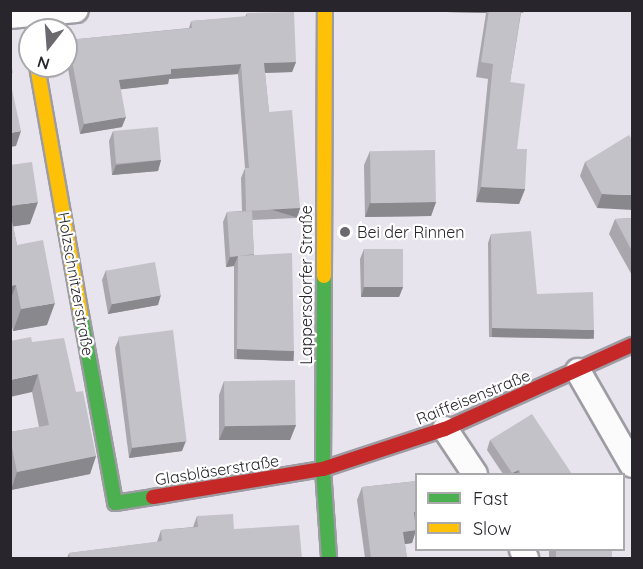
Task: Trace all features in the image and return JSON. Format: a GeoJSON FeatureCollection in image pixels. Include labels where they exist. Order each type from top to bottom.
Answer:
{"type":"FeatureCollection","features":[{"type":"Feature","properties":{"kind":"street"},"geometry":{"type":"LineString","coordinates":[[37,18],[76,10]]}},
{"type":"Feature","properties":{"kind":"street","name":"Lappersdorfer Straße"},"geometry":{"type":"LineString","coordinates":[[325,10],[323,469],[329,558]]}},
{"type":"Feature","properties":{"kind":"street","name":"Holzschnitzerstraße"},"geometry":{"type":"LineString","coordinates":[[39,78],[116,503]]}},
{"type":"Feature","properties":{"kind":"street","name":"Raiffeisenstraße"},"geometry":{"type":"LineString","coordinates":[[323,469],[445,429],[633,345]]}},
{"type":"Feature","properties":{"kind":"street"},"geometry":{"type":"LineString","coordinates":[[578,371],[633,465]]}},
{"type":"Feature","properties":{"kind":"street"},"geometry":{"type":"LineString","coordinates":[[445,429],[474,473]]}},
{"type":"Feature","properties":{"kind":"street","name":"Glasbläserstraße"},"geometry":{"type":"LineString","coordinates":[[116,503],[323,469]]}},
{"type":"Feature","properties":{"kind":"building"},"geometry":{"type":"Polygon","coordinates":[[[489,10],[521,10],[510,82],[525,84],[517,149],[527,149],[525,189],[481,187],[493,64],[481,62],[489,10]]]}},
{"type":"Feature","properties":{"kind":"building"},"geometry":{"type":"Polygon","coordinates":[[[294,12],[296,62],[264,63],[269,112],[292,110],[300,208],[246,211],[245,168],[249,168],[241,64],[171,69],[171,74],[119,80],[126,117],[84,124],[75,78],[78,78],[78,39],[192,28],[191,21],[247,16],[247,13],[294,12]]]}},
{"type":"Feature","properties":{"kind":"building"},"geometry":{"type":"Polygon","coordinates":[[[10,80],[21,131],[10,133],[10,80]]]}},
{"type":"Feature","properties":{"kind":"building"},"geometry":{"type":"Polygon","coordinates":[[[158,127],[161,160],[116,164],[113,131],[158,127]]]}},
{"type":"Feature","properties":{"kind":"building"},"geometry":{"type":"Polygon","coordinates":[[[629,135],[633,141],[633,195],[602,194],[585,162],[629,135]]]}},
{"type":"Feature","properties":{"kind":"building"},"geometry":{"type":"Polygon","coordinates":[[[435,150],[436,202],[371,203],[370,151],[435,150]]]}},
{"type":"Feature","properties":{"kind":"building"},"geometry":{"type":"Polygon","coordinates":[[[32,162],[38,202],[10,206],[10,165],[32,162]]]}},
{"type":"Feature","properties":{"kind":"building"},"geometry":{"type":"Polygon","coordinates":[[[252,211],[254,254],[230,257],[227,212],[252,211]]]}},
{"type":"Feature","properties":{"kind":"building"},"geometry":{"type":"Polygon","coordinates":[[[10,212],[17,245],[43,240],[55,303],[21,309],[16,285],[10,286],[10,212]]]}},
{"type":"Feature","properties":{"kind":"building"},"geometry":{"type":"Polygon","coordinates":[[[633,218],[633,253],[615,219],[633,218]]]}},
{"type":"Feature","properties":{"kind":"building"},"geometry":{"type":"Polygon","coordinates":[[[531,231],[537,294],[593,292],[594,330],[492,328],[491,234],[531,231]]]}},
{"type":"Feature","properties":{"kind":"building"},"geometry":{"type":"Polygon","coordinates":[[[364,249],[403,249],[403,287],[364,287],[364,249]]]}},
{"type":"Feature","properties":{"kind":"building"},"geometry":{"type":"Polygon","coordinates":[[[292,253],[294,351],[237,349],[238,256],[292,253]]]}},
{"type":"Feature","properties":{"kind":"building"},"geometry":{"type":"Polygon","coordinates":[[[155,262],[161,295],[112,304],[106,271],[155,262]]]}},
{"type":"Feature","properties":{"kind":"building"},"geometry":{"type":"Polygon","coordinates":[[[173,330],[187,441],[132,448],[118,337],[173,330]]]}},
{"type":"Feature","properties":{"kind":"building"},"geometry":{"type":"Polygon","coordinates":[[[31,337],[32,342],[64,338],[76,392],[83,391],[96,456],[17,472],[10,432],[49,425],[38,374],[10,380],[10,341],[31,337]]]}},
{"type":"Feature","properties":{"kind":"building"},"geometry":{"type":"Polygon","coordinates":[[[295,380],[296,425],[225,426],[224,381],[295,380]]]}},
{"type":"Feature","properties":{"kind":"building"},"geometry":{"type":"Polygon","coordinates":[[[532,414],[571,473],[520,473],[519,470],[512,473],[490,440],[532,414]]]}},
{"type":"Feature","properties":{"kind":"building"},"geometry":{"type":"Polygon","coordinates":[[[415,481],[415,530],[403,532],[407,558],[371,558],[362,487],[415,481]]]}},
{"type":"Feature","properties":{"kind":"building"},"geometry":{"type":"Polygon","coordinates":[[[233,514],[234,529],[299,525],[302,558],[70,558],[69,553],[162,541],[161,530],[198,527],[197,516],[233,514]]]}},
{"type":"Feature","properties":{"kind":"building"},"geometry":{"type":"Polygon","coordinates":[[[556,551],[612,551],[612,558],[556,558],[556,551]]]}},
{"type":"Feature","properties":{"kind":"traffic: fast"},"geometry":{"type":"LineString","coordinates":[[324,276],[323,469],[329,558]]}},
{"type":"Feature","properties":{"kind":"traffic: fast"},"geometry":{"type":"LineString","coordinates":[[81,315],[115,503],[153,497]]}},
{"type":"Feature","properties":{"kind":"traffic: slow"},"geometry":{"type":"LineString","coordinates":[[324,276],[325,10]]}},
{"type":"Feature","properties":{"kind":"traffic: slow"},"geometry":{"type":"LineString","coordinates":[[39,78],[81,315]]}},
{"type":"Feature","properties":{"kind":"traffic: jam"},"geometry":{"type":"LineString","coordinates":[[153,497],[323,469],[445,429],[632,345]]}},
{"type":"Feature","properties":{"kind":"place","name":"Bei der Rinnen"},"geometry":{"type":"Point","coordinates":[345,232]}}]}
